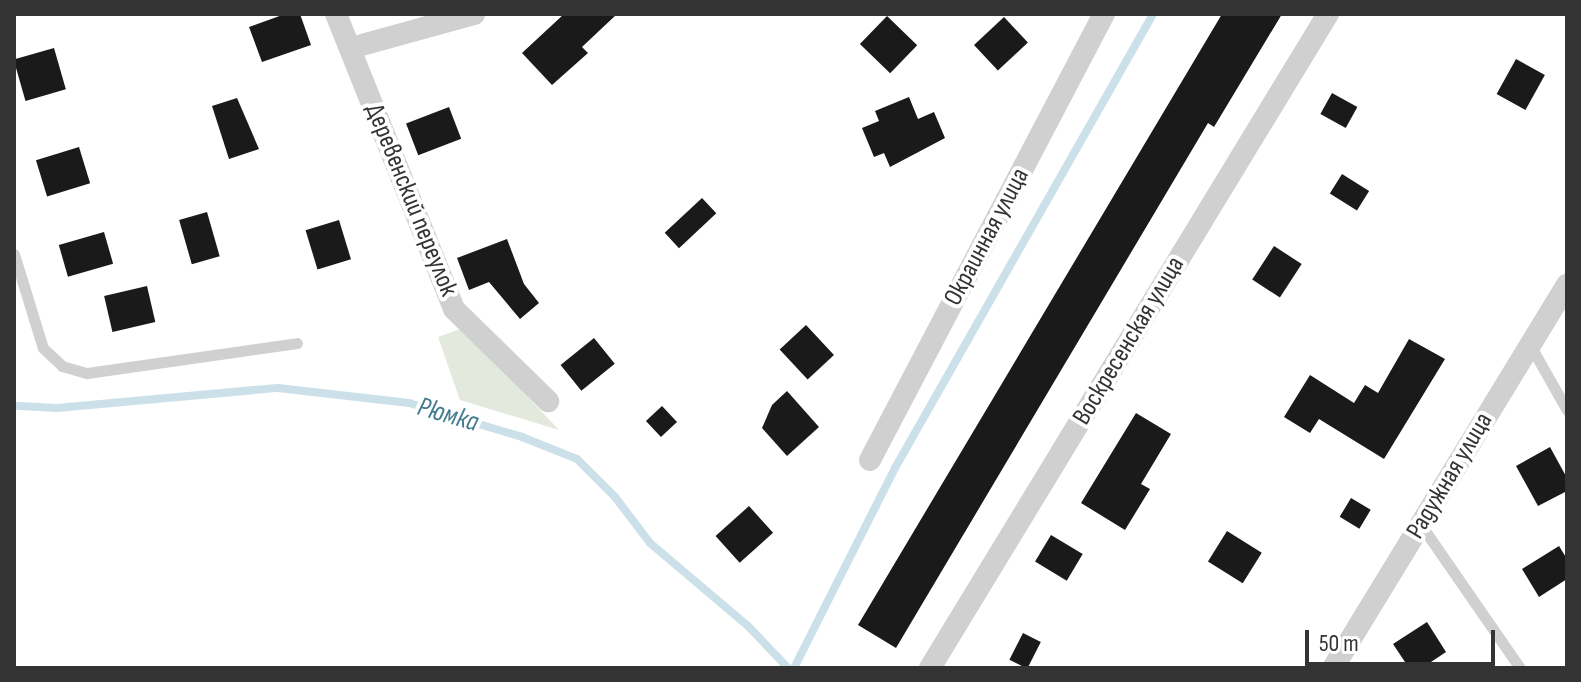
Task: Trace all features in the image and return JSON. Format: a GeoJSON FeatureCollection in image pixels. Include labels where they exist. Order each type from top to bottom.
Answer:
{"type":"FeatureCollection","features":[{"type":"Feature","properties":{"kind":"street","name":"Деревенский переулок"},"geometry":{"type":"LineString","coordinates":[[336,14],[454,309],[548,401]]}},
{"type":"Feature","properties":{"kind":"street"},"geometry":{"type":"LineString","coordinates":[[351,48],[474,14]]}},
{"type":"Feature","properties":{"kind":"street","name":"Окраинная улица"},"geometry":{"type":"LineString","coordinates":[[870,460],[1104,14]]}},
{"type":"Feature","properties":{"kind":"street","name":"Воскресенская улица"},"geometry":{"type":"LineString","coordinates":[[930,668],[1328,14]]}},
{"type":"Feature","properties":{"kind":"street","name":"Радужная улица"},"geometry":{"type":"LineString","coordinates":[[1333,668],[1567,285]]}},
{"type":"Feature","properties":{"kind":"lane"},"geometry":{"type":"LineString","coordinates":[[14,254],[43,348],[62,366],[87,373],[297,343]]}},
{"type":"Feature","properties":{"kind":"lane"},"geometry":{"type":"LineString","coordinates":[[1530,344],[1567,410]]}},
{"type":"Feature","properties":{"kind":"lane"},"geometry":{"type":"LineString","coordinates":[[1421,525],[1520,668]]}},
{"type":"Feature","properties":{"kind":"shaded area"},"geometry":{"type":"Polygon","coordinates":[[[463,328],[559,430],[460,400],[438,337],[463,328]]]}},
{"type":"Feature","properties":{"kind":"building"},"geometry":{"type":"Polygon","coordinates":[[[285,14],[300,14],[311,45],[262,62],[249,27],[285,14]]]}},
{"type":"Feature","properties":{"kind":"building"},"geometry":{"type":"Polygon","coordinates":[[[564,14],[617,14],[582,47],[588,53],[552,85],[522,53],[564,14]]]}},
{"type":"Feature","properties":{"kind":"building"},"geometry":{"type":"Polygon","coordinates":[[[1222,14],[1282,14],[1214,127],[1208,123],[896,648],[858,625],[1222,14]]]}},
{"type":"Feature","properties":{"kind":"building"},"geometry":{"type":"Polygon","coordinates":[[[887,16],[917,45],[890,73],[860,44],[887,16]]]}},
{"type":"Feature","properties":{"kind":"building"},"geometry":{"type":"Polygon","coordinates":[[[1004,17],[1028,43],[998,71],[974,45],[1004,17]]]}},
{"type":"Feature","properties":{"kind":"building"},"geometry":{"type":"Polygon","coordinates":[[[54,48],[66,89],[25,101],[14,59],[54,48]]]}},
{"type":"Feature","properties":{"kind":"building"},"geometry":{"type":"Polygon","coordinates":[[[1516,59],[1545,75],[1525,110],[1497,94],[1516,59]]]}},
{"type":"Feature","properties":{"kind":"building"},"geometry":{"type":"Polygon","coordinates":[[[1332,93],[1357,107],[1346,128],[1320,114],[1332,93]]]}},
{"type":"Feature","properties":{"kind":"building"},"geometry":{"type":"Polygon","coordinates":[[[909,97],[918,119],[934,112],[945,138],[890,167],[884,153],[874,157],[862,128],[879,121],[875,111],[909,97]]]}},
{"type":"Feature","properties":{"kind":"building"},"geometry":{"type":"Polygon","coordinates":[[[237,98],[259,149],[229,159],[212,106],[237,98]]]}},
{"type":"Feature","properties":{"kind":"building"},"geometry":{"type":"Polygon","coordinates":[[[449,107],[461,139],[418,155],[406,123],[449,107]]]}},
{"type":"Feature","properties":{"kind":"building"},"geometry":{"type":"Polygon","coordinates":[[[79,147],[90,183],[47,196],[36,160],[79,147]]]}},
{"type":"Feature","properties":{"kind":"building"},"geometry":{"type":"Polygon","coordinates":[[[1342,174],[1369,191],[1357,210],[1330,194],[1342,174]]]}},
{"type":"Feature","properties":{"kind":"building"},"geometry":{"type":"Polygon","coordinates":[[[702,198],[716,213],[679,248],[665,233],[702,198]]]}},
{"type":"Feature","properties":{"kind":"building"},"geometry":{"type":"Polygon","coordinates":[[[207,212],[220,256],[192,264],[179,220],[207,212]]]}},
{"type":"Feature","properties":{"kind":"building"},"geometry":{"type":"Polygon","coordinates":[[[339,220],[351,259],[318,269],[306,230],[339,220]]]}},
{"type":"Feature","properties":{"kind":"building"},"geometry":{"type":"Polygon","coordinates":[[[104,232],[113,264],[68,277],[59,245],[104,232]]]}},
{"type":"Feature","properties":{"kind":"building"},"geometry":{"type":"Polygon","coordinates":[[[507,239],[524,284],[539,303],[520,319],[489,282],[469,290],[457,258],[507,239]]]}},
{"type":"Feature","properties":{"kind":"building"},"geometry":{"type":"Polygon","coordinates":[[[1274,246],[1302,264],[1280,298],[1252,280],[1274,246]]]}},
{"type":"Feature","properties":{"kind":"building"},"geometry":{"type":"Polygon","coordinates":[[[147,286],[155,322],[112,332],[104,296],[147,286]]]}},
{"type":"Feature","properties":{"kind":"building"},"geometry":{"type":"Polygon","coordinates":[[[806,325],[834,355],[808,380],[780,350],[806,325]]]}},
{"type":"Feature","properties":{"kind":"building"},"geometry":{"type":"Polygon","coordinates":[[[594,338],[615,364],[581,391],[561,365],[594,338]]]}},
{"type":"Feature","properties":{"kind":"building"},"geometry":{"type":"Polygon","coordinates":[[[1409,339],[1445,359],[1384,459],[1319,419],[1310,433],[1284,417],[1310,375],[1354,403],[1365,385],[1378,393],[1409,339]]]}},
{"type":"Feature","properties":{"kind":"building"},"geometry":{"type":"Polygon","coordinates":[[[787,391],[819,427],[787,456],[762,428],[772,405],[787,391]]]}},
{"type":"Feature","properties":{"kind":"building"},"geometry":{"type":"Polygon","coordinates":[[[662,406],[677,422],[661,437],[646,421],[662,406]]]}},
{"type":"Feature","properties":{"kind":"building"},"geometry":{"type":"Polygon","coordinates":[[[1136,413],[1171,434],[1141,484],[1150,489],[1125,530],[1081,503],[1136,413]]]}},
{"type":"Feature","properties":{"kind":"building"},"geometry":{"type":"Polygon","coordinates":[[[1550,447],[1567,478],[1567,491],[1538,506],[1516,466],[1550,447]]]}},
{"type":"Feature","properties":{"kind":"building"},"geometry":{"type":"Polygon","coordinates":[[[1351,498],[1371,510],[1359,529],[1340,517],[1351,498]]]}},
{"type":"Feature","properties":{"kind":"building"},"geometry":{"type":"Polygon","coordinates":[[[749,506],[773,533],[740,563],[716,536],[749,506]]]}},
{"type":"Feature","properties":{"kind":"building"},"geometry":{"type":"Polygon","coordinates":[[[1227,531],[1262,553],[1243,583],[1208,562],[1227,531]]]}},
{"type":"Feature","properties":{"kind":"building"},"geometry":{"type":"Polygon","coordinates":[[[1051,535],[1083,554],[1067,581],[1035,562],[1051,535]]]}},
{"type":"Feature","properties":{"kind":"building"},"geometry":{"type":"Polygon","coordinates":[[[1559,546],[1567,559],[1567,579],[1539,597],[1522,569],[1559,546]]]}},
{"type":"Feature","properties":{"kind":"building"},"geometry":{"type":"Polygon","coordinates":[[[1427,622],[1446,652],[1422,668],[1409,668],[1393,644],[1427,622]]]}},
{"type":"Feature","properties":{"kind":"building"},"geometry":{"type":"Polygon","coordinates":[[[1023,633],[1041,642],[1028,668],[1009,660],[1023,633]]]}},
{"type":"Feature","properties":{"kind":"waterway"},"geometry":{"type":"LineString","coordinates":[[794,668],[895,468],[1153,14]]}},
{"type":"Feature","properties":{"kind":"waterway","name":"Рюмка"},"geometry":{"type":"LineString","coordinates":[[18,406],[57,408],[278,388],[409,403],[522,437],[577,459],[615,497],[650,543],[748,626],[788,668]]}}]}
